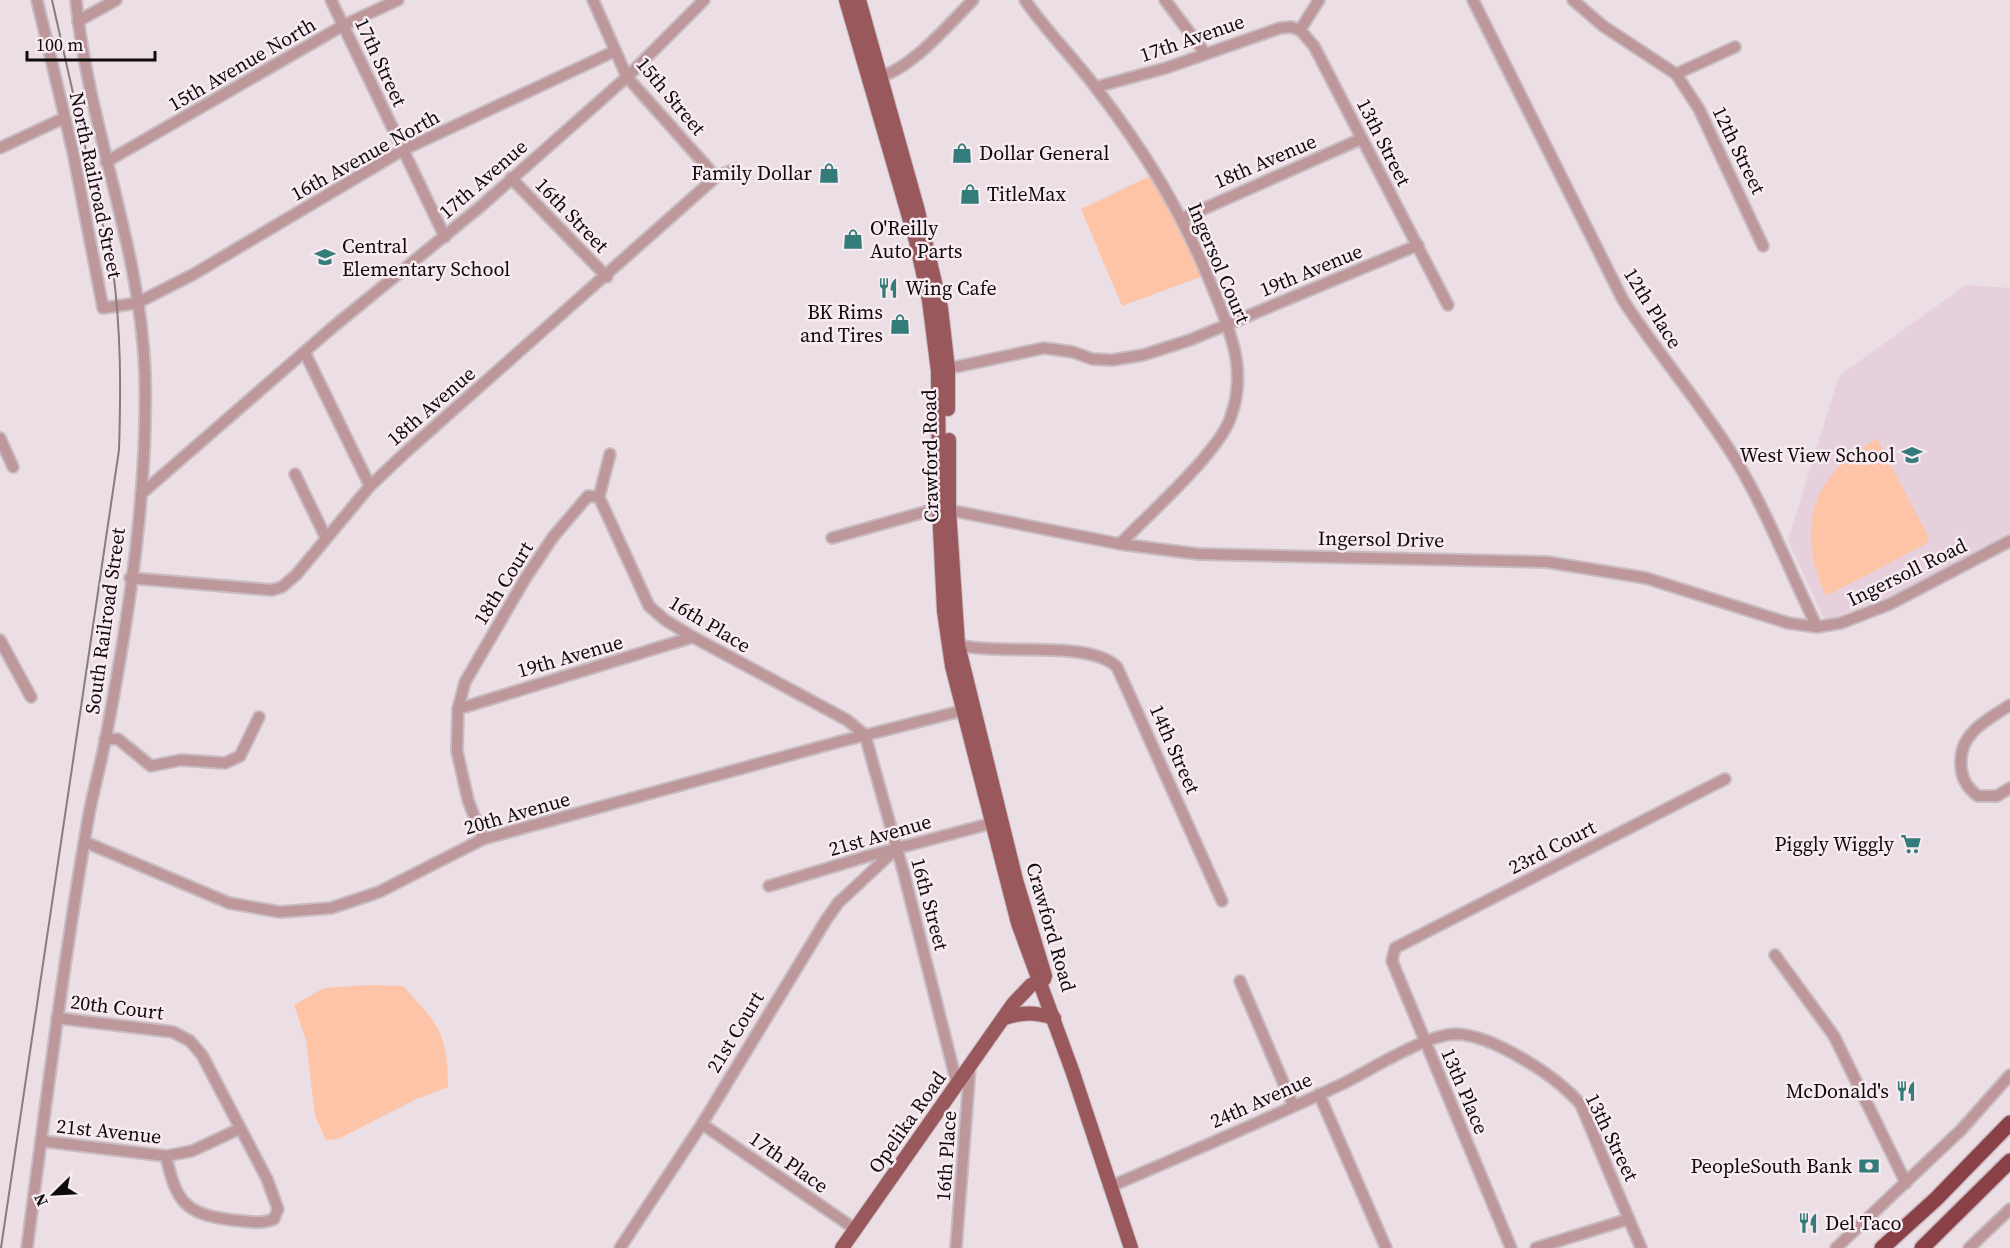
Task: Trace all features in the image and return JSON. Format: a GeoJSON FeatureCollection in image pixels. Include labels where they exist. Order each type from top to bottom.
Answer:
{"type":"FeatureCollection","features":[{"type":"Feature","properties":{"kind":"highway"},"geometry":{"type":"LineString","coordinates":[[1882,1248],[1936,1199],[2010,1123]]}},
{"type":"Feature","properties":{"kind":"highway"},"geometry":{"type":"LineString","coordinates":[[1922,1248],[2010,1161]]}},
{"type":"Feature","properties":{"kind":"main road"},"geometry":{"type":"LineString","coordinates":[[846,0],[875,79]]}},
{"type":"Feature","properties":{"kind":"main road"},"geometry":{"type":"LineString","coordinates":[[859,0],[875,79]]}},
{"type":"Feature","properties":{"kind":"main road","name":"Crawford Road"},"geometry":{"type":"LineString","coordinates":[[875,79],[930,259],[941,308],[944,509],[952,643],[1029,957],[1055,1008],[1054,1018]]}},
{"type":"Feature","properties":{"kind":"main road","name":"Crawford Road"},"geometry":{"type":"LineString","coordinates":[[997,822],[1029,928],[1041,982]]}},
{"type":"Feature","properties":{"kind":"main road"},"geometry":{"type":"LineString","coordinates":[[1018,998],[1029,957]]}},
{"type":"Feature","properties":{"kind":"main road","name":"Opelika Road"},"geometry":{"type":"LineString","coordinates":[[842,1248],[1018,998],[1041,982]]}},
{"type":"Feature","properties":{"kind":"main road","name":"Opelika Road"},"geometry":{"type":"LineString","coordinates":[[1004,1018],[1019,1008],[1041,982]]}},
{"type":"Feature","properties":{"kind":"main road"},"geometry":{"type":"LineString","coordinates":[[1004,1018],[1025,1012],[1036,1012],[1054,1018],[1131,1248]]}},
{"type":"Feature","properties":{"kind":"street","name":"North Railroad Street"},"geometry":{"type":"LineString","coordinates":[[37,0],[82,198],[102,308]]}},
{"type":"Feature","properties":{"kind":"street","name":"South Railroad Street"},"geometry":{"type":"LineString","coordinates":[[27,1248],[57,1018],[85,842],[120,661],[141,494],[145,370],[137,303],[106,162],[78,21],[76,0]]}},
{"type":"Feature","properties":{"kind":"street"},"geometry":{"type":"LineString","coordinates":[[78,21],[116,0]]}},
{"type":"Feature","properties":{"kind":"street","name":"17th Street"},"geometry":{"type":"LineString","coordinates":[[331,0],[445,237]]}},
{"type":"Feature","properties":{"kind":"street","name":"15th Avenue North"},"geometry":{"type":"LineString","coordinates":[[106,162],[344,26],[398,0]]}},
{"type":"Feature","properties":{"kind":"street","name":"15th Street"},"geometry":{"type":"LineString","coordinates":[[593,0],[627,77],[716,177]]}},
{"type":"Feature","properties":{"kind":"street","name":"17th Avenue"},"geometry":{"type":"LineString","coordinates":[[141,494],[445,237],[627,77],[704,0]]}},
{"type":"Feature","properties":{"kind":"street"},"geometry":{"type":"LineString","coordinates":[[875,79],[922,50],[973,0]]}},
{"type":"Feature","properties":{"kind":"street","name":"Ingersol Court"},"geometry":{"type":"LineString","coordinates":[[1025,0],[1095,87],[1152,165],[1183,218],[1228,323],[1237,362],[1239,393],[1230,421],[1213,446],[1120,544]]}},
{"type":"Feature","properties":{"kind":"street"},"geometry":{"type":"LineString","coordinates":[[1165,0],[1205,53]]}},
{"type":"Feature","properties":{"kind":"street"},"geometry":{"type":"LineString","coordinates":[[1300,30],[1319,0]]}},
{"type":"Feature","properties":{"kind":"street","name":"12th Place"},"geometry":{"type":"LineString","coordinates":[[1473,0],[1623,300],[1650,342],[1712,422],[1738,464],[1817,627]]}},
{"type":"Feature","properties":{"kind":"street"},"geometry":{"type":"LineString","coordinates":[[1573,0],[1603,26],[1676,74],[1735,47]]}},
{"type":"Feature","properties":{"kind":"street","name":"17th Avenue"},"geometry":{"type":"LineString","coordinates":[[1095,87],[1166,68],[1280,28],[1291,27],[1300,30]]}},
{"type":"Feature","properties":{"kind":"street","name":"13th Street"},"geometry":{"type":"LineString","coordinates":[[1300,30],[1314,46],[1448,305]]}},
{"type":"Feature","properties":{"kind":"street","name":"16th Avenue North"},"geometry":{"type":"LineString","coordinates":[[102,308],[137,303],[194,274],[403,150],[615,51]]}},
{"type":"Feature","properties":{"kind":"street","name":"12th Street"},"geometry":{"type":"LineString","coordinates":[[1676,74],[1699,109],[1763,246]]}},
{"type":"Feature","properties":{"kind":"street"},"geometry":{"type":"LineString","coordinates":[[0,148],[64,118]]}},
{"type":"Feature","properties":{"kind":"street","name":"18th Avenue"},"geometry":{"type":"LineString","coordinates":[[1183,218],[1237,192],[1361,139]]}},
{"type":"Feature","properties":{"kind":"street","name":"18th Avenue"},"geometry":{"type":"LineString","coordinates":[[130,578],[272,590],[289,582],[370,486],[607,277],[716,177],[735,169]]}},
{"type":"Feature","properties":{"kind":"street","name":"16th Street"},"geometry":{"type":"LineString","coordinates":[[511,178],[607,277]]}},
{"type":"Feature","properties":{"kind":"street","name":"19th Avenue"},"geometry":{"type":"LineString","coordinates":[[943,370],[1044,348],[1112,360],[1143,355],[1190,340],[1418,245]]}},
{"type":"Feature","properties":{"kind":"street"},"geometry":{"type":"LineString","coordinates":[[305,353],[370,486]]}},
{"type":"Feature","properties":{"kind":"street"},"geometry":{"type":"LineString","coordinates":[[0,438],[13,467]]}},
{"type":"Feature","properties":{"kind":"street"},"geometry":{"type":"LineString","coordinates":[[599,497],[610,454]]}},
{"type":"Feature","properties":{"kind":"street"},"geometry":{"type":"LineString","coordinates":[[294,474],[326,538]]}},
{"type":"Feature","properties":{"kind":"street","name":"18th Court"},"geometry":{"type":"LineString","coordinates":[[483,839],[468,800],[457,751],[458,709],[470,673],[525,579],[579,503],[588,496],[599,497]]}},
{"type":"Feature","properties":{"kind":"street","name":"16th Place"},"geometry":{"type":"LineString","coordinates":[[599,497],[650,606],[664,620],[847,720],[865,735]]}},
{"type":"Feature","properties":{"kind":"street"},"geometry":{"type":"LineString","coordinates":[[832,538],[944,509]]}},
{"type":"Feature","properties":{"kind":"street","name":"Ingersol Drive"},"geometry":{"type":"LineString","coordinates":[[944,509],[1120,544],[1198,554],[1547,562],[1646,578],[1788,623],[1817,627]]}},
{"type":"Feature","properties":{"kind":"street","name":"Ingersoll Road"},"geometry":{"type":"LineString","coordinates":[[1817,627],[1841,623],[1890,604],[2010,541]]}},
{"type":"Feature","properties":{"kind":"street","name":"19th Avenue"},"geometry":{"type":"LineString","coordinates":[[458,709],[693,637]]}},
{"type":"Feature","properties":{"kind":"street"},"geometry":{"type":"LineString","coordinates":[[0,640],[31,697]]}},
{"type":"Feature","properties":{"kind":"street","name":"14th Street"},"geometry":{"type":"LineString","coordinates":[[952,643],[1073,648],[1110,660],[1117,667],[1222,901]]}},
{"type":"Feature","properties":{"kind":"street"},"geometry":{"type":"LineString","coordinates":[[2010,705],[1969,734],[1960,752],[1961,772],[1970,790],[1978,796],[1996,796],[2010,788]]}},
{"type":"Feature","properties":{"kind":"street","name":"20th Avenue"},"geometry":{"type":"LineString","coordinates":[[85,842],[229,903],[280,912],[331,908],[376,893],[483,839],[865,735],[968,710]]}},
{"type":"Feature","properties":{"kind":"street"},"geometry":{"type":"LineString","coordinates":[[105,739],[117,739],[151,766],[181,760],[225,763],[240,756],[259,717]]}},
{"type":"Feature","properties":{"kind":"street","name":"16th Street"},"geometry":{"type":"LineString","coordinates":[[865,735],[897,848],[957,1084]]}},
{"type":"Feature","properties":{"kind":"street","name":"23rd Court"},"geometry":{"type":"LineString","coordinates":[[1395,948],[1725,779]]}},
{"type":"Feature","properties":{"kind":"street","name":"21st Avenue"},"geometry":{"type":"LineString","coordinates":[[769,886],[897,848],[997,822]]}},
{"type":"Feature","properties":{"kind":"street","name":"21st Court"},"geometry":{"type":"LineString","coordinates":[[620,1248],[702,1124],[826,920],[838,903],[897,848]]}},
{"type":"Feature","properties":{"kind":"street","name":"13th Place"},"geometry":{"type":"LineString","coordinates":[[1395,948],[1392,961],[1511,1248]]}},
{"type":"Feature","properties":{"kind":"street"},"geometry":{"type":"LineString","coordinates":[[1774,955],[1834,1036],[1906,1183]]}},
{"type":"Feature","properties":{"kind":"street"},"geometry":{"type":"LineString","coordinates":[[1240,981],[1293,1105]]}},
{"type":"Feature","properties":{"kind":"street","name":"20th Court"},"geometry":{"type":"LineString","coordinates":[[57,1018],[173,1032],[190,1041],[202,1056],[239,1129]]}},
{"type":"Feature","properties":{"kind":"street","name":"13th Street"},"geometry":{"type":"LineString","coordinates":[[1425,1042],[1453,1034],[1473,1037],[1546,1072],[1569,1090],[1581,1105],[1641,1248]]}},
{"type":"Feature","properties":{"kind":"street","name":"24th Avenue"},"geometry":{"type":"LineString","coordinates":[[1109,1187],[1319,1094],[1425,1042]]}},
{"type":"Feature","properties":{"kind":"street","name":"16th Place"},"geometry":{"type":"LineString","coordinates":[[956,1248],[970,1067]]}},
{"type":"Feature","properties":{"kind":"street"},"geometry":{"type":"LineString","coordinates":[[1836,1248],[1961,1130],[2010,1075]]}},
{"type":"Feature","properties":{"kind":"street"},"geometry":{"type":"LineString","coordinates":[[1319,1094],[1386,1248]]}},
{"type":"Feature","properties":{"kind":"street","name":"17th Place"},"geometry":{"type":"LineString","coordinates":[[702,1124],[855,1229]]}},
{"type":"Feature","properties":{"kind":"street"},"geometry":{"type":"LineString","coordinates":[[166,1156],[171,1178],[185,1206],[204,1215],[264,1223],[274,1219],[278,1209],[275,1198],[239,1129]]}},
{"type":"Feature","properties":{"kind":"street","name":"21st Avenue"},"geometry":{"type":"LineString","coordinates":[[41,1141],[166,1156],[192,1150],[239,1129]]}},
{"type":"Feature","properties":{"kind":"street"},"geometry":{"type":"LineString","coordinates":[[1969,1248],[2010,1209]]}},
{"type":"Feature","properties":{"kind":"street"},"geometry":{"type":"LineString","coordinates":[[1536,1248],[1629,1219]]}},
{"type":"Feature","properties":{"kind":"shaded area"},"geometry":{"type":"Polygon","coordinates":[[[1152,175],[1206,275],[1122,306],[1081,209],[1152,175]]]}},
{"type":"Feature","properties":{"kind":"shaded area","name":"West View School"},"geometry":{"type":"Polygon","coordinates":[[[1966,285],[2010,288],[2010,534],[1890,596],[1825,621],[1788,540],[1839,376],[1966,285]]]}},
{"type":"Feature","properties":{"kind":"shaded area"},"geometry":{"type":"Polygon","coordinates":[[[1877,439],[1929,538],[1926,544],[1826,596],[1817,572],[1812,548],[1811,526],[1815,505],[1824,486],[1837,469],[1855,453],[1877,439]]]}},
{"type":"Feature","properties":{"kind":"shaded area"},"geometry":{"type":"Polygon","coordinates":[[[369,985],[403,986],[433,1020],[443,1041],[446,1054],[448,1087],[417,1099],[338,1139],[326,1140],[315,1116],[306,1040],[294,1005],[324,988],[369,985]]]}},
{"type":"Feature","properties":{"kind":"railway"},"geometry":{"type":"LineString","coordinates":[[1,1248],[119,450],[120,360],[113,270],[52,0]]}},
{"type":"Feature","properties":{"kind":"place","name":"Dollar General"},"geometry":{"type":"Point","coordinates":[962,153]}},
{"type":"Feature","properties":{"kind":"place","name":"Family Dollar"},"geometry":{"type":"Point","coordinates":[829,173]}},
{"type":"Feature","properties":{"kind":"place","name":"TitleMax"},"geometry":{"type":"Point","coordinates":[970,194]}},
{"type":"Feature","properties":{"kind":"place","name":"O'Reilly Auto Parts"},"geometry":{"type":"Point","coordinates":[853,239]}},
{"type":"Feature","properties":{"kind":"place","name":"Central Elementary School"},"geometry":{"type":"Point","coordinates":[325,257]}},
{"type":"Feature","properties":{"kind":"place","name":"Wing Cafe"},"geometry":{"type":"Point","coordinates":[888,288]}},
{"type":"Feature","properties":{"kind":"place","name":"BK Rims and Tires"},"geometry":{"type":"Point","coordinates":[900,324]}},
{"type":"Feature","properties":{"kind":"place","name":"West View School"},"geometry":{"type":"Point","coordinates":[1912,455]}},
{"type":"Feature","properties":{"kind":"place","name":"Piggly Wiggly"},"geometry":{"type":"Point","coordinates":[1911,844]}},
{"type":"Feature","properties":{"kind":"place","name":"McDonald's"},"geometry":{"type":"Point","coordinates":[1906,1091]}},
{"type":"Feature","properties":{"kind":"place","name":"PeopleSouth Bank"},"geometry":{"type":"Point","coordinates":[1869,1166]}},
{"type":"Feature","properties":{"kind":"place","name":"Del Taco"},"geometry":{"type":"Point","coordinates":[1808,1223]}}]}
